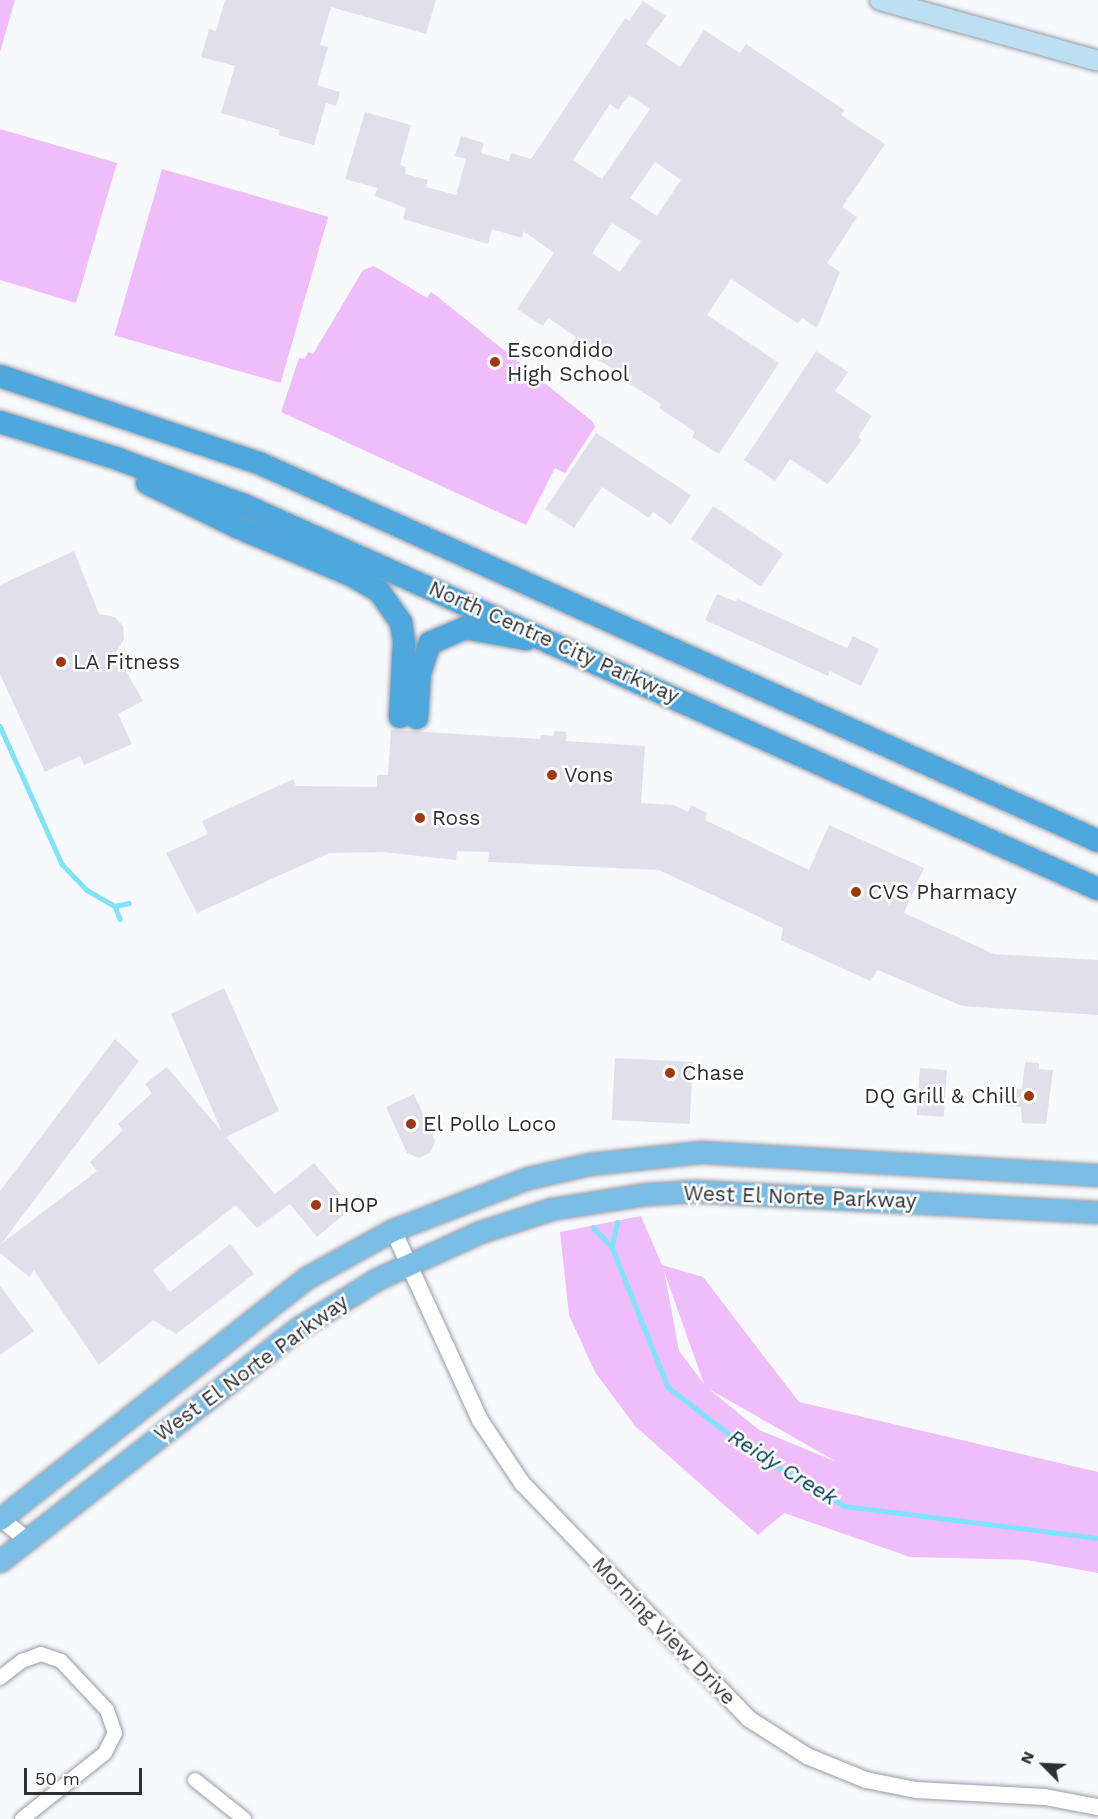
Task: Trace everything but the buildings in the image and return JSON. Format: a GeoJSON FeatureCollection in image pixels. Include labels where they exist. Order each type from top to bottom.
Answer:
{"type":"FeatureCollection","features":[{"type":"Feature","properties":{"kind":"highway","name":"North Centre City Parkway"},"geometry":{"type":"LineString","coordinates":[[0,376],[259,463],[1098,841]]}},
{"type":"Feature","properties":{"kind":"highway","name":"North Centre City Parkway"},"geometry":{"type":"LineString","coordinates":[[0,422],[118,459],[244,505],[564,646],[1098,889]]}},
{"type":"Feature","properties":{"kind":"highway"},"geometry":{"type":"LineString","coordinates":[[118,459],[148,483],[235,526],[351,575],[379,591],[401,622],[408,718],[424,656],[430,643],[447,633],[465,628],[564,646]]}},
{"type":"Feature","properties":{"kind":"main road"},"geometry":{"type":"LineString","coordinates":[[880,0],[910,4],[1098,61]]}},
{"type":"Feature","properties":{"kind":"main road","name":"West El Norte Parkway"},"geometry":{"type":"LineString","coordinates":[[0,1519],[266,1306],[337,1259],[393,1230],[528,1178],[646,1156],[741,1153],[1098,1174]]}},
{"type":"Feature","properties":{"kind":"main road","name":"West El Norte Parkway"},"geometry":{"type":"LineString","coordinates":[[0,1561],[300,1327],[406,1264],[480,1232],[551,1209],[647,1194],[767,1192],[1098,1212]]}},
{"type":"Feature","properties":{"kind":"street","name":"Morning View Drive"},"geometry":{"type":"LineString","coordinates":[[393,1230],[406,1264],[480,1420],[522,1483],[748,1719],[807,1756],[866,1780],[916,1790],[1045,1797],[1098,1807]]}},
{"type":"Feature","properties":{"kind":"street"},"geometry":{"type":"LineString","coordinates":[[0,1519],[26,1539]]}},
{"type":"Feature","properties":{"kind":"street"},"geometry":{"type":"LineString","coordinates":[[0,1678],[22,1661],[41,1654],[61,1661],[107,1710],[114,1733],[105,1753],[22,1819]]}},
{"type":"Feature","properties":{"kind":"street"},"geometry":{"type":"LineString","coordinates":[[195,1780],[244,1819]]}},
{"type":"Feature","properties":{"kind":"shaded area"},"geometry":{"type":"Polygon","coordinates":[[[0,0],[15,0],[0,52],[0,0]]]}},
{"type":"Feature","properties":{"kind":"shaded area"},"geometry":{"type":"Polygon","coordinates":[[[0,129],[117,163],[76,303],[0,280],[0,129]]]}},
{"type":"Feature","properties":{"kind":"shaded area"},"geometry":{"type":"Polygon","coordinates":[[[162,169],[328,217],[281,383],[114,335],[162,169]]]}},
{"type":"Feature","properties":{"kind":"shaded area"},"geometry":{"type":"Polygon","coordinates":[[[374,266],[427,298],[431,292],[593,422],[595,427],[565,473],[555,468],[526,525],[281,412],[299,358],[305,359],[308,352],[313,354],[363,270],[374,266]]]}},
{"type":"Feature","properties":{"kind":"shaded area"},"geometry":{"type":"Polygon","coordinates":[[[641,1216],[662,1265],[703,1277],[799,1402],[1098,1472],[1098,1573],[1027,1560],[910,1557],[784,1513],[758,1535],[635,1426],[595,1372],[569,1315],[560,1232],[641,1216]],[[664,1271],[679,1351],[704,1384],[664,1271]],[[709,1389],[759,1430],[837,1462],[709,1389]]]}},
{"type":"Feature","properties":{"kind":"waterway","name":"Reidy Creek"},"geometry":{"type":"LineString","coordinates":[[0,726],[62,864],[87,890],[115,906],[120,919]]}},
{"type":"Feature","properties":{"kind":"waterway","name":"Reidy Creek"},"geometry":{"type":"LineString","coordinates":[[115,906],[129,903]]}},
{"type":"Feature","properties":{"kind":"waterway","name":"Reidy Creek"},"geometry":{"type":"LineString","coordinates":[[612,1247],[617,1222]]}},
{"type":"Feature","properties":{"kind":"waterway","name":"Reidy Creek"},"geometry":{"type":"LineString","coordinates":[[593,1227],[612,1247],[668,1387],[752,1452],[845,1506],[1098,1538]]}},
{"type":"Feature","properties":{"kind":"place","name":"Escondido High School"},"geometry":{"type":"Point","coordinates":[495,362]}},
{"type":"Feature","properties":{"kind":"place","name":"LA Fitness"},"geometry":{"type":"Point","coordinates":[61,662]}},
{"type":"Feature","properties":{"kind":"place","name":"Vons"},"geometry":{"type":"Point","coordinates":[552,775]}},
{"type":"Feature","properties":{"kind":"place","name":"Ross"},"geometry":{"type":"Point","coordinates":[420,818]}},
{"type":"Feature","properties":{"kind":"place","name":"CVS Pharmacy"},"geometry":{"type":"Point","coordinates":[856,892]}},
{"type":"Feature","properties":{"kind":"place","name":"Chase"},"geometry":{"type":"Point","coordinates":[670,1073]}},
{"type":"Feature","properties":{"kind":"place","name":"DQ Grill & Chill"},"geometry":{"type":"Point","coordinates":[1029,1096]}},
{"type":"Feature","properties":{"kind":"place","name":"El Pollo Loco"},"geometry":{"type":"Point","coordinates":[411,1124]}},
{"type":"Feature","properties":{"kind":"place","name":"IHOP"},"geometry":{"type":"Point","coordinates":[316,1205]}}]}
